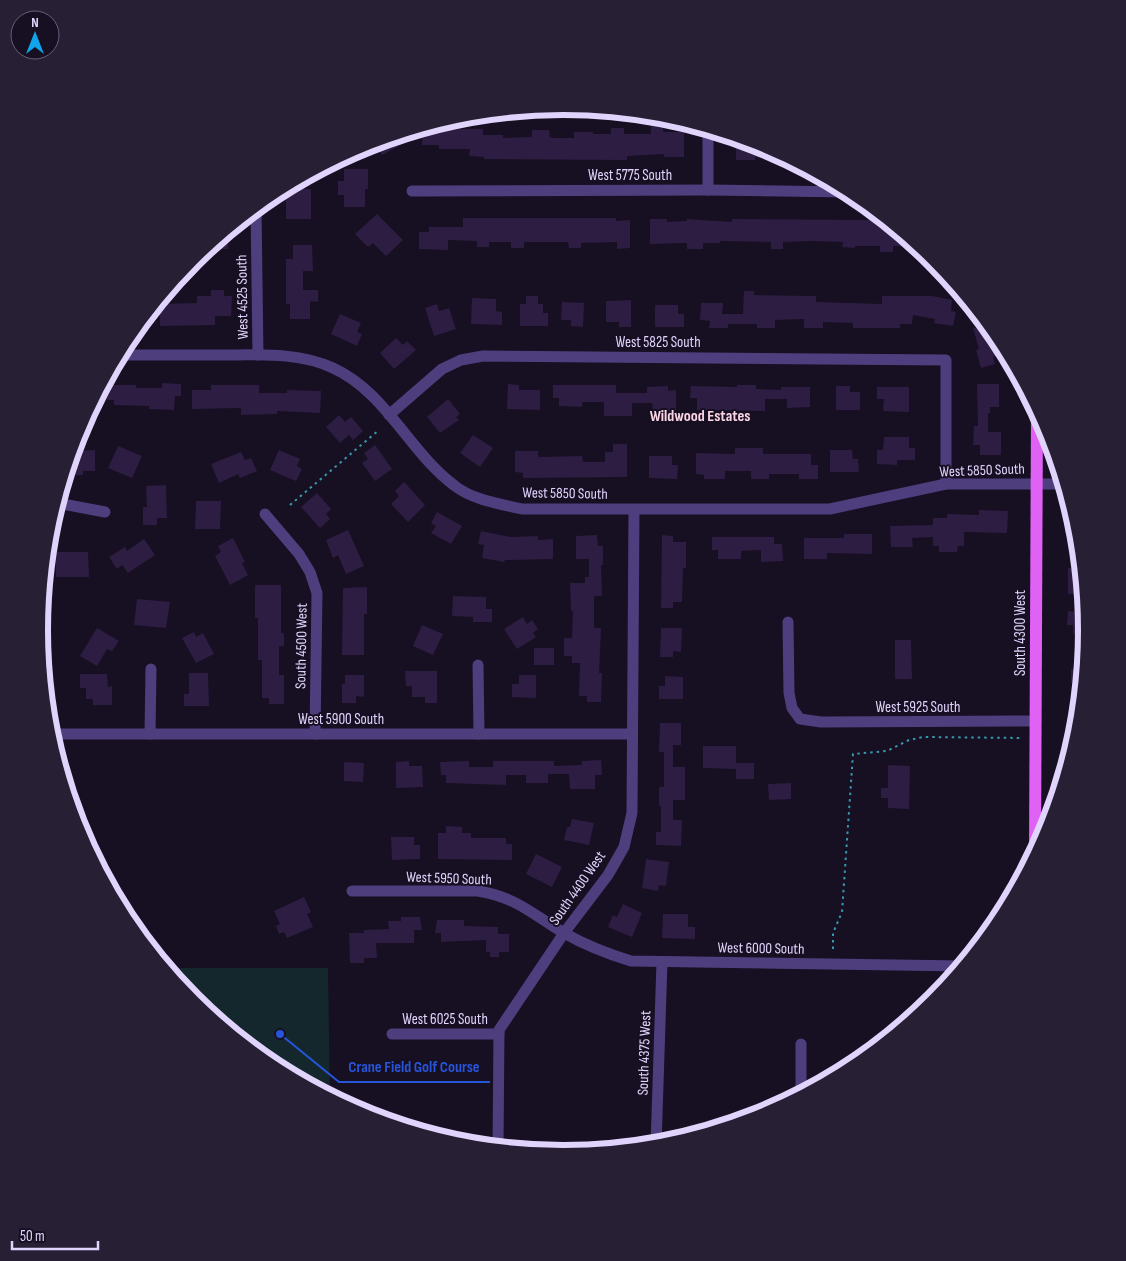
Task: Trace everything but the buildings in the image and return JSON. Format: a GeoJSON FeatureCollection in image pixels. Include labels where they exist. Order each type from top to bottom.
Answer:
{"type":"FeatureCollection","features":[{"type":"Feature","properties":{"kind":"main road","name":"South 4300 West"},"geometry":{"type":"LineString","coordinates":[[1035,837],[1037,429]]}},
{"type":"Feature","properties":{"kind":"street"},"geometry":{"type":"LineString","coordinates":[[708,136],[708,190]]}},
{"type":"Feature","properties":{"kind":"street","name":"West 5775 South"},"geometry":{"type":"LineString","coordinates":[[412,190],[833,192]]}},
{"type":"Feature","properties":{"kind":"street","name":"West 4525 South"},"geometry":{"type":"LineString","coordinates":[[256,217],[258,355]]}},
{"type":"Feature","properties":{"kind":"street","name":"West 5850 South"},"geometry":{"type":"LineString","coordinates":[[128,355],[258,355],[304,359],[333,368],[364,386],[434,468],[456,487],[487,501],[522,509],[830,509],[946,484],[1057,484]]}},
{"type":"Feature","properties":{"kind":"street","name":"West 5825 South"},"geometry":{"type":"LineString","coordinates":[[389,415],[442,370],[461,360],[483,356],[946,360],[946,484]]}},
{"type":"Feature","properties":{"kind":"street"},"geometry":{"type":"LineString","coordinates":[[63,505],[105,512]]}},
{"type":"Feature","properties":{"kind":"street","name":"South 4400 West"},"geometry":{"type":"LineString","coordinates":[[498,1142],[499,1030],[564,932],[608,875],[624,847],[632,813],[634,510]]}},
{"type":"Feature","properties":{"kind":"street","name":"South 4500 West"},"geometry":{"type":"LineString","coordinates":[[265,514],[299,554],[310,572],[317,593],[315,734]]}},
{"type":"Feature","properties":{"kind":"street","name":"West 5925 South"},"geometry":{"type":"LineString","coordinates":[[788,622],[789,693],[792,708],[800,719],[821,722],[1035,721]]}},
{"type":"Feature","properties":{"kind":"street"},"geometry":{"type":"LineString","coordinates":[[478,665],[479,734]]}},
{"type":"Feature","properties":{"kind":"street"},"geometry":{"type":"LineString","coordinates":[[150,734],[151,670]]}},
{"type":"Feature","properties":{"kind":"street","name":"West 5900 South"},"geometry":{"type":"LineString","coordinates":[[58,734],[632,734]]}},
{"type":"Feature","properties":{"kind":"street","name":"West 5950 South"},"geometry":{"type":"LineString","coordinates":[[352,891],[478,891],[497,894],[520,904],[564,932]]}},
{"type":"Feature","properties":{"kind":"street","name":"West 6000 South"},"geometry":{"type":"LineString","coordinates":[[564,932],[591,947],[632,961],[954,966]]}},
{"type":"Feature","properties":{"kind":"street","name":"South 4375 West"},"geometry":{"type":"LineString","coordinates":[[656,1137],[662,962]]}},
{"type":"Feature","properties":{"kind":"street","name":"West 6025 South"},"geometry":{"type":"LineString","coordinates":[[392,1034],[499,1034]]}},
{"type":"Feature","properties":{"kind":"street"},"geometry":{"type":"LineString","coordinates":[[801,1044],[801,1088]]}},
{"type":"Feature","properties":{"kind":"path"},"geometry":{"type":"LineString","coordinates":[[290,505],[379,430]]}},
{"type":"Feature","properties":{"kind":"path"},"geometry":{"type":"LineString","coordinates":[[833,949],[833,933],[842,912],[853,754],[887,751],[909,740],[924,736],[1035,739]]}},
{"type":"Feature","properties":{"kind":"green space"},"geometry":{"type":"Polygon","coordinates":[[[173,968],[328,968],[330,1090],[305,1077],[249,1039],[198,995],[173,968]]]}},
{"type":"Feature","properties":{"kind":"place","name":"Crane Field Golf Course"},"geometry":{"type":"Point","coordinates":[280,1034]}},
{"type":"Feature","properties":{"kind":"district","name":"Wildwood Estates"},"geometry":{"type":"Point","coordinates":[700,415]}}]}
